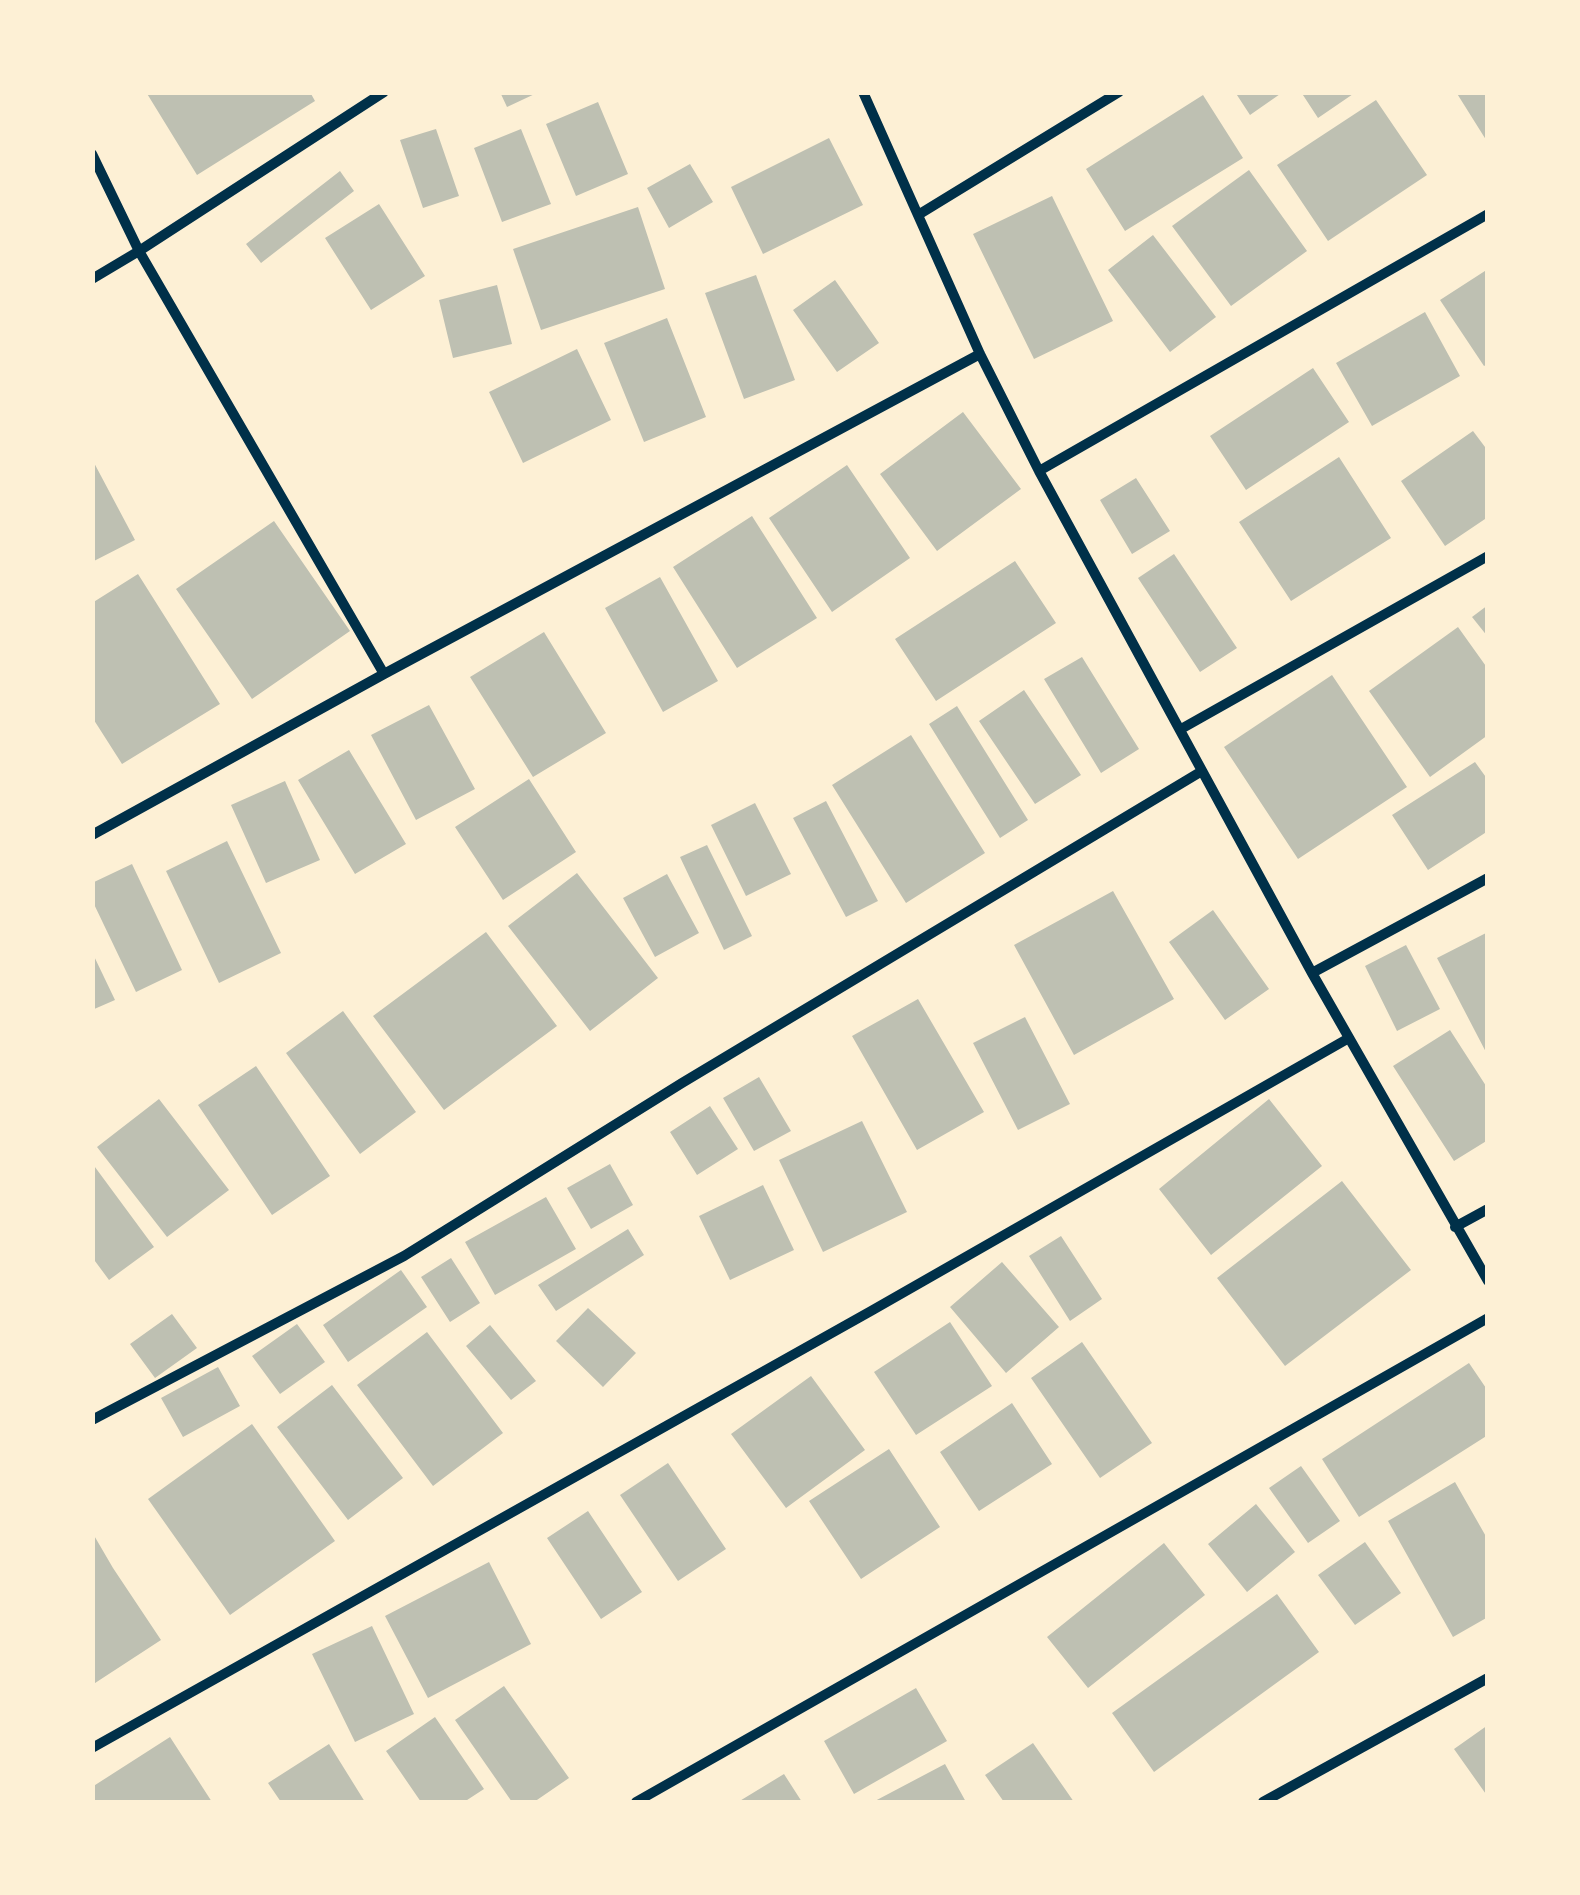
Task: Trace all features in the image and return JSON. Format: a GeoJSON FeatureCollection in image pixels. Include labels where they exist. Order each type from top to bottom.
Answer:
{"type":"FeatureCollection","features":[{"type":"Feature","properties":{"kind":"street"},"geometry":{"type":"LineString","coordinates":[[92,279],[384,92]]}},
{"type":"Feature","properties":{"kind":"street"},"geometry":{"type":"LineString","coordinates":[[863,92],[980,354],[1039,471],[1312,973],[1488,1281]]}},
{"type":"Feature","properties":{"kind":"street"},"geometry":{"type":"LineString","coordinates":[[918,214],[1120,92]]}},
{"type":"Feature","properties":{"kind":"street"},"geometry":{"type":"LineString","coordinates":[[92,154],[140,251],[384,674]]}},
{"type":"Feature","properties":{"kind":"street"},"geometry":{"type":"LineString","coordinates":[[1039,471],[1488,214]]}},
{"type":"Feature","properties":{"kind":"street"},"geometry":{"type":"LineString","coordinates":[[92,835],[980,354]]}},
{"type":"Feature","properties":{"kind":"street"},"geometry":{"type":"LineString","coordinates":[[1181,729],[1488,556]]}},
{"type":"Feature","properties":{"kind":"street"},"geometry":{"type":"LineString","coordinates":[[92,1420],[404,1256],[682,1083],[1202,771]]}},
{"type":"Feature","properties":{"kind":"street"},"geometry":{"type":"LineString","coordinates":[[1312,973],[1488,878]]}},
{"type":"Feature","properties":{"kind":"street"},"geometry":{"type":"LineString","coordinates":[[92,1748],[1349,1038]]}},
{"type":"Feature","properties":{"kind":"street"},"geometry":{"type":"LineString","coordinates":[[1455,1227],[1488,1209]]}},
{"type":"Feature","properties":{"kind":"street"},"geometry":{"type":"LineString","coordinates":[[636,1802],[1488,1318]]}},
{"type":"Feature","properties":{"kind":"street"},"geometry":{"type":"LineString","coordinates":[[1262,1802],[1488,1678]]}},
{"type":"Feature","properties":{"kind":"building"},"geometry":{"type":"Polygon","coordinates":[[[146,92],[310,92],[315,101],[197,175],[146,92]]]}},
{"type":"Feature","properties":{"kind":"building"},"geometry":{"type":"Polygon","coordinates":[[[500,92],[539,92],[507,107],[500,92]]]}},
{"type":"Feature","properties":{"kind":"building"},"geometry":{"type":"Polygon","coordinates":[[[1235,92],[1283,92],[1250,115],[1235,92]]]}},
{"type":"Feature","properties":{"kind":"building"},"geometry":{"type":"Polygon","coordinates":[[[1301,92],[1356,92],[1318,118],[1301,92]]]}},
{"type":"Feature","properties":{"kind":"building"},"geometry":{"type":"Polygon","coordinates":[[[1456,92],[1488,92],[1488,143],[1456,92]]]}},
{"type":"Feature","properties":{"kind":"building"},"geometry":{"type":"Polygon","coordinates":[[[1203,95],[1243,158],[1125,231],[1086,169],[1203,95]]]}},
{"type":"Feature","properties":{"kind":"building"},"geometry":{"type":"Polygon","coordinates":[[[1376,100],[1427,175],[1328,241],[1277,165],[1376,100]]]}},
{"type":"Feature","properties":{"kind":"building"},"geometry":{"type":"Polygon","coordinates":[[[598,102],[628,174],[576,196],[546,124],[598,102]]]}},
{"type":"Feature","properties":{"kind":"building"},"geometry":{"type":"Polygon","coordinates":[[[436,129],[459,196],[423,208],[400,140],[436,129]]]}},
{"type":"Feature","properties":{"kind":"building"},"geometry":{"type":"Polygon","coordinates":[[[521,129],[551,204],[502,222],[474,148],[521,129]]]}},
{"type":"Feature","properties":{"kind":"building"},"geometry":{"type":"Polygon","coordinates":[[[829,138],[863,205],[763,254],[731,187],[829,138]]]}},
{"type":"Feature","properties":{"kind":"building"},"geometry":{"type":"Polygon","coordinates":[[[690,164],[713,202],[669,228],[647,188],[690,164]]]}},
{"type":"Feature","properties":{"kind":"building"},"geometry":{"type":"Polygon","coordinates":[[[1249,170],[1307,251],[1231,306],[1172,226],[1249,170]]]}},
{"type":"Feature","properties":{"kind":"building"},"geometry":{"type":"Polygon","coordinates":[[[340,171],[354,191],[261,263],[246,244],[340,171]]]}},
{"type":"Feature","properties":{"kind":"building"},"geometry":{"type":"Polygon","coordinates":[[[1052,196],[1113,321],[1034,359],[973,234],[1052,196]]]}},
{"type":"Feature","properties":{"kind":"building"},"geometry":{"type":"Polygon","coordinates":[[[379,204],[425,276],[371,310],[325,238],[379,204]]]}},
{"type":"Feature","properties":{"kind":"building"},"geometry":{"type":"Polygon","coordinates":[[[638,207],[665,289],[541,330],[513,249],[638,207]]]}},
{"type":"Feature","properties":{"kind":"building"},"geometry":{"type":"Polygon","coordinates":[[[1153,235],[1216,317],[1170,352],[1108,270],[1153,235]]]}},
{"type":"Feature","properties":{"kind":"building"},"geometry":{"type":"Polygon","coordinates":[[[1488,269],[1488,364],[1484,366],[1440,300],[1488,269]]]}},
{"type":"Feature","properties":{"kind":"building"},"geometry":{"type":"Polygon","coordinates":[[[756,275],[795,380],[744,399],[705,293],[756,275]]]}},
{"type":"Feature","properties":{"kind":"building"},"geometry":{"type":"Polygon","coordinates":[[[835,280],[879,343],[837,372],[793,310],[835,280]]]}},
{"type":"Feature","properties":{"kind":"building"},"geometry":{"type":"Polygon","coordinates":[[[497,285],[512,344],[453,358],[439,300],[497,285]]]}},
{"type":"Feature","properties":{"kind":"building"},"geometry":{"type":"Polygon","coordinates":[[[1425,312],[1460,376],[1372,426],[1336,363],[1425,312]]]}},
{"type":"Feature","properties":{"kind":"building"},"geometry":{"type":"Polygon","coordinates":[[[667,318],[706,417],[644,442],[604,343],[667,318]]]}},
{"type":"Feature","properties":{"kind":"building"},"geometry":{"type":"Polygon","coordinates":[[[577,349],[611,420],[523,463],[489,392],[577,349]]]}},
{"type":"Feature","properties":{"kind":"building"},"geometry":{"type":"Polygon","coordinates":[[[1313,368],[1349,422],[1246,490],[1210,436],[1313,368]]]}},
{"type":"Feature","properties":{"kind":"building"},"geometry":{"type":"Polygon","coordinates":[[[963,412],[1021,489],[937,551],[880,474],[963,412]]]}},
{"type":"Feature","properties":{"kind":"building"},"geometry":{"type":"Polygon","coordinates":[[[1473,431],[1488,451],[1488,517],[1445,546],[1401,481],[1473,431]]]}},
{"type":"Feature","properties":{"kind":"building"},"geometry":{"type":"Polygon","coordinates":[[[1339,457],[1391,538],[1291,601],[1239,522],[1339,457]]]}},
{"type":"Feature","properties":{"kind":"building"},"geometry":{"type":"Polygon","coordinates":[[[92,459],[135,540],[92,562],[92,459]]]}},
{"type":"Feature","properties":{"kind":"building"},"geometry":{"type":"Polygon","coordinates":[[[847,465],[910,558],[832,612],[769,518],[847,465]]]}},
{"type":"Feature","properties":{"kind":"building"},"geometry":{"type":"Polygon","coordinates":[[[1136,478],[1170,531],[1132,554],[1100,500],[1136,478]]]}},
{"type":"Feature","properties":{"kind":"building"},"geometry":{"type":"Polygon","coordinates":[[[752,516],[817,618],[737,668],[673,567],[752,516]]]}},
{"type":"Feature","properties":{"kind":"building"},"geometry":{"type":"Polygon","coordinates":[[[274,521],[350,631],[252,699],[176,589],[274,521]]]}},
{"type":"Feature","properties":{"kind":"building"},"geometry":{"type":"Polygon","coordinates":[[[1174,554],[1237,648],[1200,672],[1138,578],[1174,554]]]}},
{"type":"Feature","properties":{"kind":"building"},"geometry":{"type":"Polygon","coordinates":[[[1015,561],[1056,623],[936,701],[895,639],[1015,561]]]}},
{"type":"Feature","properties":{"kind":"building"},"geometry":{"type":"Polygon","coordinates":[[[138,574],[220,704],[122,764],[92,717],[92,603],[138,574]]]}},
{"type":"Feature","properties":{"kind":"building"},"geometry":{"type":"Polygon","coordinates":[[[660,577],[718,681],[663,712],[605,608],[660,577]]]}},
{"type":"Feature","properties":{"kind":"building"},"geometry":{"type":"Polygon","coordinates":[[[1488,605],[1488,637],[1472,617],[1488,605]]]}},
{"type":"Feature","properties":{"kind":"building"},"geometry":{"type":"Polygon","coordinates":[[[1458,627],[1488,669],[1488,735],[1430,777],[1369,691],[1458,627]]]}},
{"type":"Feature","properties":{"kind":"building"},"geometry":{"type":"Polygon","coordinates":[[[544,632],[606,733],[533,777],[470,677],[544,632]]]}},
{"type":"Feature","properties":{"kind":"building"},"geometry":{"type":"Polygon","coordinates":[[[1082,657],[1139,749],[1101,773],[1044,679],[1082,657]]]}},
{"type":"Feature","properties":{"kind":"building"},"geometry":{"type":"Polygon","coordinates":[[[1332,675],[1407,787],[1298,859],[1224,747],[1332,675]]]}},
{"type":"Feature","properties":{"kind":"building"},"geometry":{"type":"Polygon","coordinates":[[[1024,690],[1081,775],[1035,804],[979,721],[1024,690]]]}},
{"type":"Feature","properties":{"kind":"building"},"geometry":{"type":"Polygon","coordinates":[[[429,705],[475,789],[416,820],[371,735],[429,705]]]}},
{"type":"Feature","properties":{"kind":"building"},"geometry":{"type":"Polygon","coordinates":[[[957,706],[1028,820],[1000,838],[929,724],[957,706]]]}},
{"type":"Feature","properties":{"kind":"building"},"geometry":{"type":"Polygon","coordinates":[[[911,735],[985,853],[906,903],[832,785],[911,735]]]}},
{"type":"Feature","properties":{"kind":"building"},"geometry":{"type":"Polygon","coordinates":[[[349,750],[406,844],[355,874],[298,780],[349,750]]]}},
{"type":"Feature","properties":{"kind":"building"},"geometry":{"type":"Polygon","coordinates":[[[1475,762],[1488,780],[1488,831],[1428,870],[1392,815],[1475,762]]]}},
{"type":"Feature","properties":{"kind":"building"},"geometry":{"type":"Polygon","coordinates":[[[529,779],[576,852],[503,900],[455,827],[529,779]]]}},
{"type":"Feature","properties":{"kind":"building"},"geometry":{"type":"Polygon","coordinates":[[[285,781],[320,860],[266,883],[231,805],[285,781]]]}},
{"type":"Feature","properties":{"kind":"building"},"geometry":{"type":"Polygon","coordinates":[[[826,801],[878,901],[846,917],[793,818],[826,801]]]}},
{"type":"Feature","properties":{"kind":"building"},"geometry":{"type":"Polygon","coordinates":[[[755,803],[791,874],[746,896],[711,825],[755,803]]]}},
{"type":"Feature","properties":{"kind":"building"},"geometry":{"type":"Polygon","coordinates":[[[227,841],[281,953],[219,983],[166,871],[227,841]]]}},
{"type":"Feature","properties":{"kind":"building"},"geometry":{"type":"Polygon","coordinates":[[[707,845],[752,936],[724,950],[680,857],[707,845]]]}},
{"type":"Feature","properties":{"kind":"building"},"geometry":{"type":"Polygon","coordinates":[[[132,864],[182,970],[136,992],[92,900],[92,883],[132,864]]]}},
{"type":"Feature","properties":{"kind":"building"},"geometry":{"type":"Polygon","coordinates":[[[577,873],[658,978],[590,1031],[508,926],[577,873]]]}},
{"type":"Feature","properties":{"kind":"building"},"geometry":{"type":"Polygon","coordinates":[[[667,874],[699,933],[655,957],[623,898],[667,874]]]}},
{"type":"Feature","properties":{"kind":"building"},"geometry":{"type":"Polygon","coordinates":[[[1113,891],[1174,999],[1074,1055],[1014,945],[1113,891]]]}},
{"type":"Feature","properties":{"kind":"building"},"geometry":{"type":"Polygon","coordinates":[[[1213,910],[1269,989],[1225,1020],[1169,942],[1213,910]]]}},
{"type":"Feature","properties":{"kind":"building"},"geometry":{"type":"Polygon","coordinates":[[[486,932],[557,1026],[444,1110],[373,1016],[486,932]]]}},
{"type":"Feature","properties":{"kind":"building"},"geometry":{"type":"Polygon","coordinates":[[[1488,935],[1488,1056],[1437,958],[1488,935]]]}},
{"type":"Feature","properties":{"kind":"building"},"geometry":{"type":"Polygon","coordinates":[[[1406,945],[1440,1009],[1397,1031],[1365,966],[1406,945]]]}},
{"type":"Feature","properties":{"kind":"building"},"geometry":{"type":"Polygon","coordinates":[[[92,952],[115,1000],[92,1010],[92,952]]]}},
{"type":"Feature","properties":{"kind":"building"},"geometry":{"type":"Polygon","coordinates":[[[918,999],[984,1112],[917,1150],[852,1036],[918,999]]]}},
{"type":"Feature","properties":{"kind":"building"},"geometry":{"type":"Polygon","coordinates":[[[343,1011],[416,1112],[360,1154],[286,1053],[343,1011]]]}},
{"type":"Feature","properties":{"kind":"building"},"geometry":{"type":"Polygon","coordinates":[[[1025,1017],[1070,1104],[1018,1130],[973,1043],[1025,1017]]]}},
{"type":"Feature","properties":{"kind":"building"},"geometry":{"type":"Polygon","coordinates":[[[1450,1030],[1488,1089],[1488,1140],[1454,1161],[1393,1066],[1450,1030]]]}},
{"type":"Feature","properties":{"kind":"building"},"geometry":{"type":"Polygon","coordinates":[[[256,1066],[330,1176],[272,1215],[198,1105],[256,1066]]]}},
{"type":"Feature","properties":{"kind":"building"},"geometry":{"type":"Polygon","coordinates":[[[759,1077],[791,1131],[754,1151],[723,1098],[759,1077]]]}},
{"type":"Feature","properties":{"kind":"building"},"geometry":{"type":"Polygon","coordinates":[[[159,1099],[229,1190],[167,1237],[97,1147],[159,1099]]]}},
{"type":"Feature","properties":{"kind":"building"},"geometry":{"type":"Polygon","coordinates":[[[1269,1099],[1322,1166],[1211,1255],[1159,1189],[1269,1099]]]}},
{"type":"Feature","properties":{"kind":"building"},"geometry":{"type":"Polygon","coordinates":[[[710,1106],[738,1149],[697,1175],[670,1132],[710,1106]]]}},
{"type":"Feature","properties":{"kind":"building"},"geometry":{"type":"Polygon","coordinates":[[[862,1121],[907,1212],[823,1252],[779,1160],[862,1121]]]}},
{"type":"Feature","properties":{"kind":"building"},"geometry":{"type":"Polygon","coordinates":[[[92,1163],[154,1247],[109,1280],[92,1257],[92,1163]]]}},
{"type":"Feature","properties":{"kind":"building"},"geometry":{"type":"Polygon","coordinates":[[[610,1164],[633,1205],[591,1229],[567,1188],[610,1164]]]}},
{"type":"Feature","properties":{"kind":"building"},"geometry":{"type":"Polygon","coordinates":[[[1342,1181],[1411,1270],[1285,1366],[1217,1278],[1342,1181]]]}},
{"type":"Feature","properties":{"kind":"building"},"geometry":{"type":"Polygon","coordinates":[[[763,1185],[794,1250],[730,1280],[699,1216],[763,1185]]]}},
{"type":"Feature","properties":{"kind":"building"},"geometry":{"type":"Polygon","coordinates":[[[546,1197],[576,1249],[495,1295],[465,1242],[546,1197]]]}},
{"type":"Feature","properties":{"kind":"building"},"geometry":{"type":"Polygon","coordinates":[[[628,1229],[644,1255],[556,1311],[538,1285],[628,1229]]]}},
{"type":"Feature","properties":{"kind":"building"},"geometry":{"type":"Polygon","coordinates":[[[1061,1236],[1102,1299],[1070,1321],[1029,1256],[1061,1236]]]}},
{"type":"Feature","properties":{"kind":"building"},"geometry":{"type":"Polygon","coordinates":[[[451,1258],[480,1303],[450,1322],[421,1277],[451,1258]]]}},
{"type":"Feature","properties":{"kind":"building"},"geometry":{"type":"Polygon","coordinates":[[[1002,1262],[1059,1327],[1006,1373],[950,1307],[1002,1262]]]}},
{"type":"Feature","properties":{"kind":"building"},"geometry":{"type":"Polygon","coordinates":[[[401,1270],[427,1307],[348,1362],[323,1325],[401,1270]]]}},
{"type":"Feature","properties":{"kind":"building"},"geometry":{"type":"Polygon","coordinates":[[[588,1308],[636,1353],[603,1387],[556,1341],[588,1308]]]}},
{"type":"Feature","properties":{"kind":"building"},"geometry":{"type":"Polygon","coordinates":[[[172,1314],[197,1348],[155,1378],[130,1344],[172,1314]]]}},
{"type":"Feature","properties":{"kind":"building"},"geometry":{"type":"Polygon","coordinates":[[[950,1322],[992,1386],[916,1435],[874,1372],[950,1322]]]}},
{"type":"Feature","properties":{"kind":"building"},"geometry":{"type":"Polygon","coordinates":[[[297,1324],[325,1362],[280,1394],[252,1356],[297,1324]]]}},
{"type":"Feature","properties":{"kind":"building"},"geometry":{"type":"Polygon","coordinates":[[[490,1325],[536,1381],[511,1400],[466,1346],[490,1325]]]}},
{"type":"Feature","properties":{"kind":"building"},"geometry":{"type":"Polygon","coordinates":[[[427,1332],[503,1433],[433,1486],[357,1385],[427,1332]]]}},
{"type":"Feature","properties":{"kind":"building"},"geometry":{"type":"Polygon","coordinates":[[[1082,1342],[1152,1443],[1100,1478],[1031,1378],[1082,1342]]]}},
{"type":"Feature","properties":{"kind":"building"},"geometry":{"type":"Polygon","coordinates":[[[1469,1363],[1488,1391],[1488,1435],[1359,1517],[1322,1459],[1469,1363]]]}},
{"type":"Feature","properties":{"kind":"building"},"geometry":{"type":"Polygon","coordinates":[[[218,1367],[240,1406],[183,1437],[161,1398],[218,1367]]]}},
{"type":"Feature","properties":{"kind":"building"},"geometry":{"type":"Polygon","coordinates":[[[811,1376],[865,1450],[786,1508],[731,1434],[811,1376]]]}},
{"type":"Feature","properties":{"kind":"building"},"geometry":{"type":"Polygon","coordinates":[[[332,1385],[403,1478],[348,1520],[277,1427],[332,1385]]]}},
{"type":"Feature","properties":{"kind":"building"},"geometry":{"type":"Polygon","coordinates":[[[1012,1403],[1052,1464],[979,1511],[940,1452],[1012,1403]]]}},
{"type":"Feature","properties":{"kind":"building"},"geometry":{"type":"Polygon","coordinates":[[[252,1424],[335,1541],[230,1615],[148,1499],[252,1424]]]}},
{"type":"Feature","properties":{"kind":"building"},"geometry":{"type":"Polygon","coordinates":[[[889,1449],[940,1527],[861,1579],[809,1501],[889,1449]]]}},
{"type":"Feature","properties":{"kind":"building"},"geometry":{"type":"Polygon","coordinates":[[[668,1463],[726,1549],[678,1581],[620,1495],[668,1463]]]}},
{"type":"Feature","properties":{"kind":"building"},"geometry":{"type":"Polygon","coordinates":[[[1301,1466],[1340,1521],[1308,1543],[1269,1488],[1301,1466]]]}},
{"type":"Feature","properties":{"kind":"building"},"geometry":{"type":"Polygon","coordinates":[[[1455,1482],[1488,1540],[1488,1617],[1453,1637],[1388,1521],[1455,1482]]]}},
{"type":"Feature","properties":{"kind":"building"},"geometry":{"type":"Polygon","coordinates":[[[1256,1504],[1295,1552],[1247,1592],[1208,1544],[1256,1504]]]}},
{"type":"Feature","properties":{"kind":"building"},"geometry":{"type":"Polygon","coordinates":[[[588,1511],[642,1592],[601,1619],[547,1538],[588,1511]]]}},
{"type":"Feature","properties":{"kind":"building"},"geometry":{"type":"Polygon","coordinates":[[[92,1532],[161,1640],[92,1685],[92,1532]]]}},
{"type":"Feature","properties":{"kind":"building"},"geometry":{"type":"Polygon","coordinates":[[[1365,1542],[1401,1593],[1355,1625],[1318,1575],[1365,1542]]]}},
{"type":"Feature","properties":{"kind":"building"},"geometry":{"type":"Polygon","coordinates":[[[1164,1543],[1205,1595],[1088,1688],[1047,1637],[1164,1543]]]}},
{"type":"Feature","properties":{"kind":"building"},"geometry":{"type":"Polygon","coordinates":[[[489,1562],[531,1644],[428,1698],[385,1616],[489,1562]]]}},
{"type":"Feature","properties":{"kind":"building"},"geometry":{"type":"Polygon","coordinates":[[[1277,1594],[1319,1652],[1154,1772],[1112,1713],[1277,1594]]]}},
{"type":"Feature","properties":{"kind":"building"},"geometry":{"type":"Polygon","coordinates":[[[372,1626],[414,1714],[355,1742],[312,1654],[372,1626]]]}},
{"type":"Feature","properties":{"kind":"building"},"geometry":{"type":"Polygon","coordinates":[[[504,1686],[569,1778],[534,1802],[512,1802],[455,1720],[504,1686]]]}},
{"type":"Feature","properties":{"kind":"building"},"geometry":{"type":"Polygon","coordinates":[[[916,1688],[947,1741],[854,1794],[824,1741],[916,1688]]]}},
{"type":"Feature","properties":{"kind":"building"},"geometry":{"type":"Polygon","coordinates":[[[435,1717],[484,1789],[464,1802],[421,1802],[386,1751],[435,1717]]]}},
{"type":"Feature","properties":{"kind":"building"},"geometry":{"type":"Polygon","coordinates":[[[1488,1725],[1488,1797],[1454,1749],[1488,1725]]]}},
{"type":"Feature","properties":{"kind":"building"},"geometry":{"type":"Polygon","coordinates":[[[170,1737],[212,1802],[92,1802],[92,1787],[170,1737]]]}},
{"type":"Feature","properties":{"kind":"building"},"geometry":{"type":"Polygon","coordinates":[[[1033,1743],[1074,1802],[1004,1802],[985,1775],[1033,1743]]]}},
{"type":"Feature","properties":{"kind":"building"},"geometry":{"type":"Polygon","coordinates":[[[329,1744],[365,1802],[281,1802],[268,1783],[329,1744]]]}},
{"type":"Feature","properties":{"kind":"building"},"geometry":{"type":"Polygon","coordinates":[[[945,1764],[966,1802],[873,1802],[945,1764]]]}},
{"type":"Feature","properties":{"kind":"building"},"geometry":{"type":"Polygon","coordinates":[[[784,1774],[802,1802],[738,1802],[784,1774]]]}}]}
